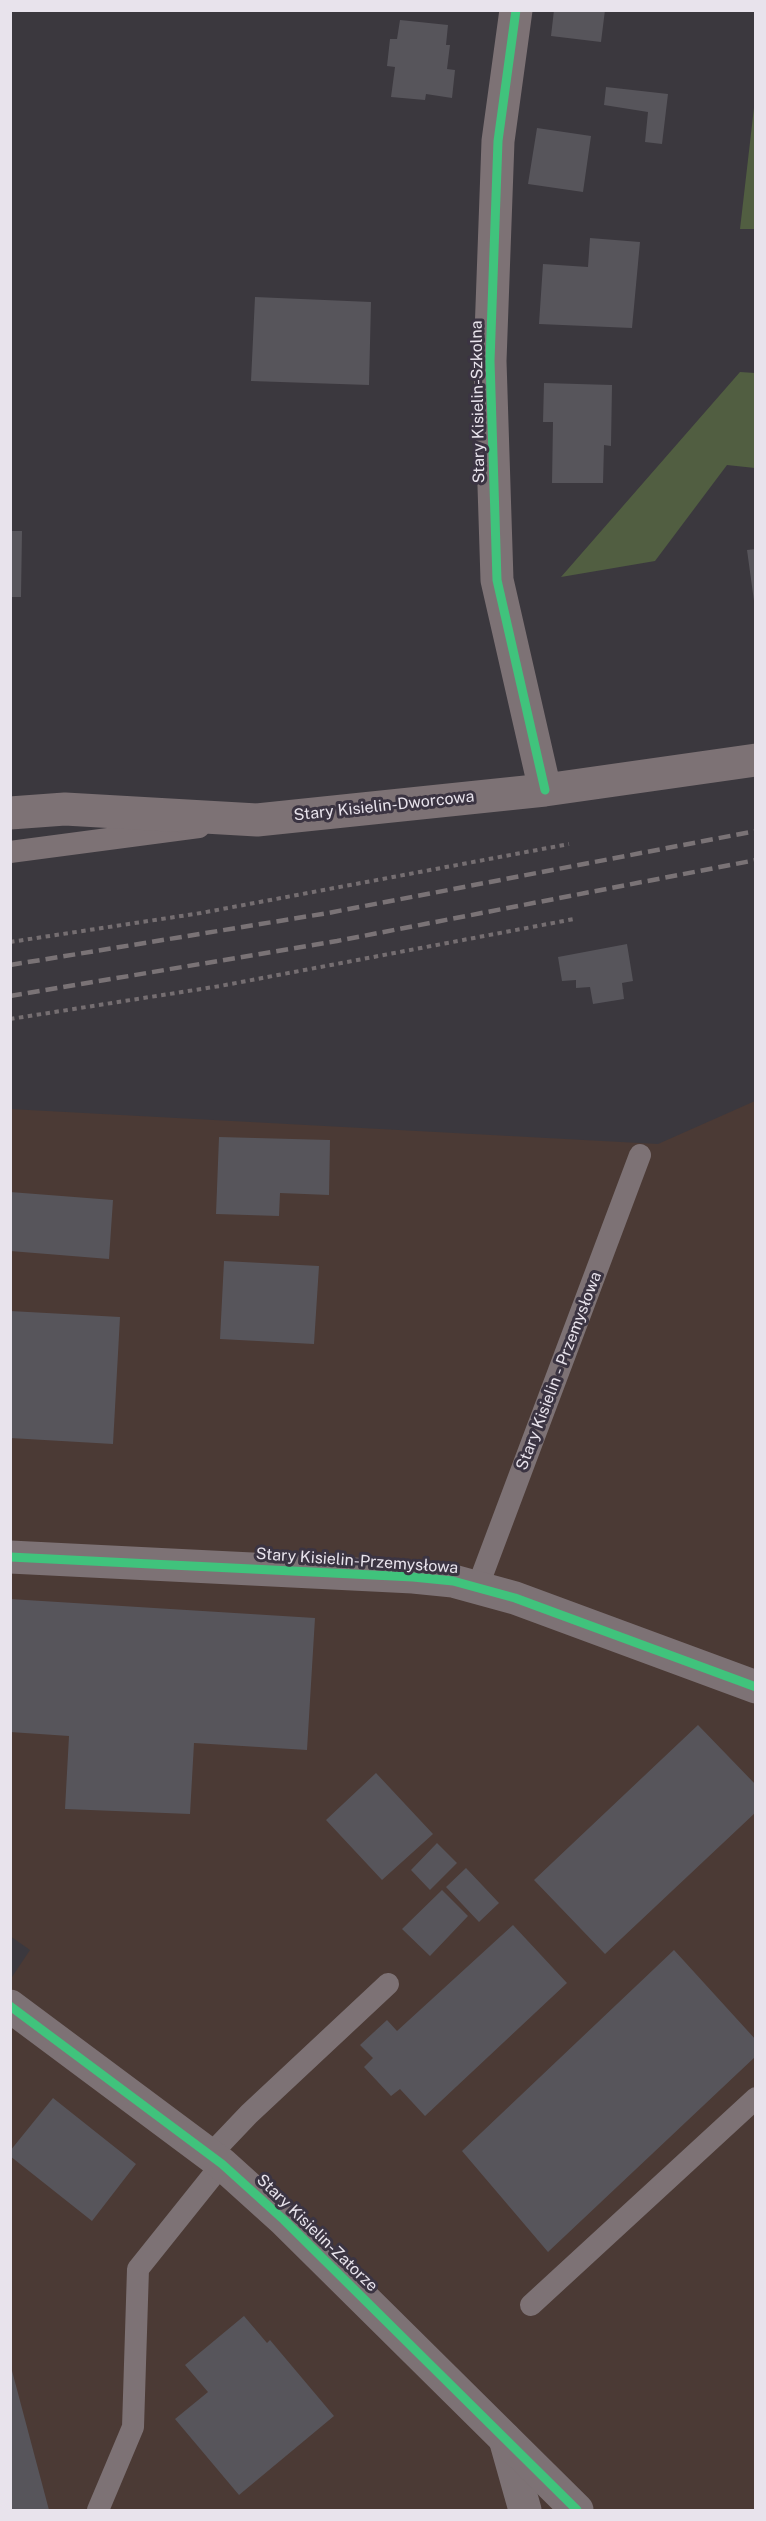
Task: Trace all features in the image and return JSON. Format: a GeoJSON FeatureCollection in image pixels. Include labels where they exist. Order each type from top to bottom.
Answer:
{"type":"FeatureCollection","features":[{"type":"Feature","properties":{"kind":"street","name":"Stary Kisielin-Szkolna"},"geometry":{"type":"LineString","coordinates":[[516,10],[498,141],[490,350],[497,580],[544,790]]}},
{"type":"Feature","properties":{"kind":"street","name":"Stary Kisielin-Dworcowa"},"geometry":{"type":"LineString","coordinates":[[10,813],[65,809],[257,820],[544,790],[756,760]]}},
{"type":"Feature","properties":{"kind":"street","name":"Stary Kisielin-Przemysłowa"},"geometry":{"type":"LineString","coordinates":[[10,1557],[413,1577],[453,1581],[515,1598],[756,1687]]}},
{"type":"Feature","properties":{"kind":"street","name":"Stary Kisielin-Zatorze"},"geometry":{"type":"LineString","coordinates":[[10,2006],[215,2160],[284,2220],[578,2511]]}},
{"type":"Feature","properties":{"kind":"street","name":"Stary Kisielin-Zatorze"},"geometry":{"type":"LineString","coordinates":[[505,2439],[525,2511]]}},
{"type":"Feature","properties":{"kind":"lane"},"geometry":{"type":"LineString","coordinates":[[10,852],[257,820]]}},
{"type":"Feature","properties":{"kind":"lane","name":"Stary Kisielin - Przemysłowa"},"geometry":{"type":"LineString","coordinates":[[478,1586],[640,1155]]}},
{"type":"Feature","properties":{"kind":"lane"},"geometry":{"type":"LineString","coordinates":[[98,2511],[133,2427],[138,2269],[249,2114],[388,1984]]}},
{"type":"Feature","properties":{"kind":"lane"},"geometry":{"type":"LineString","coordinates":[[531,2305],[756,2098]]}},
{"type":"Feature","properties":{"kind":"path"},"geometry":{"type":"LineString","coordinates":[[10,942],[201,913],[569,844]]}},
{"type":"Feature","properties":{"kind":"path"},"geometry":{"type":"LineString","coordinates":[[10,1019],[220,986],[574,919]]}},
{"type":"Feature","properties":{"kind":"shaded area"},"geometry":{"type":"Polygon","coordinates":[[[755,1101],[755,2510],[11,2510],[10,1980],[30,1950],[10,1936],[10,1109],[658,1144],[755,1101]]]}},
{"type":"Feature","properties":{"kind":"green space"},"geometry":{"type":"Polygon","coordinates":[[[755,99],[755,229],[740,229],[755,99]]]}},
{"type":"Feature","properties":{"kind":"green space"},"geometry":{"type":"Polygon","coordinates":[[[740,372],[755,373],[755,468],[727,465],[655,561],[561,577],[740,372]]]}},
{"type":"Feature","properties":{"kind":"building"},"geometry":{"type":"Polygon","coordinates":[[[554,10],[605,10],[601,42],[551,36],[554,10]]]}},
{"type":"Feature","properties":{"kind":"building"},"geometry":{"type":"Polygon","coordinates":[[[400,20],[448,25],[446,45],[450,45],[447,69],[455,70],[452,98],[426,94],[425,100],[391,97],[395,67],[387,66],[390,39],[397,39],[400,20]]]}},
{"type":"Feature","properties":{"kind":"building"},"geometry":{"type":"Polygon","coordinates":[[[606,87],[668,94],[662,144],[645,142],[648,112],[604,105],[606,87]]]}},
{"type":"Feature","properties":{"kind":"building"},"geometry":{"type":"Polygon","coordinates":[[[537,128],[591,136],[583,192],[528,184],[537,128]]]}},
{"type":"Feature","properties":{"kind":"building"},"geometry":{"type":"Polygon","coordinates":[[[590,238],[640,242],[632,328],[539,324],[543,264],[588,267],[590,238]]]}},
{"type":"Feature","properties":{"kind":"building"},"geometry":{"type":"Polygon","coordinates":[[[255,297],[371,302],[369,385],[251,381],[255,297]]]}},
{"type":"Feature","properties":{"kind":"building"},"geometry":{"type":"Polygon","coordinates":[[[544,383],[612,385],[611,446],[604,445],[603,483],[552,483],[553,422],[543,422],[544,383]]]}},
{"type":"Feature","properties":{"kind":"building"},"geometry":{"type":"Polygon","coordinates":[[[10,531],[22,531],[21,597],[10,597],[10,531]]]}},
{"type":"Feature","properties":{"kind":"building"},"geometry":{"type":"Polygon","coordinates":[[[756,549],[756,601],[754,601],[747,550],[756,549]]]}},
{"type":"Feature","properties":{"kind":"building"},"geometry":{"type":"Polygon","coordinates":[[[627,944],[633,981],[622,983],[624,999],[593,1004],[590,987],[576,988],[576,980],[562,981],[558,957],[627,944]]]}},
{"type":"Feature","properties":{"kind":"building"},"geometry":{"type":"Polygon","coordinates":[[[219,1137],[330,1140],[329,1195],[280,1193],[279,1216],[216,1214],[219,1137]]]}},
{"type":"Feature","properties":{"kind":"building"},"geometry":{"type":"Polygon","coordinates":[[[10,1192],[113,1200],[109,1259],[10,1251],[10,1192]]]}},
{"type":"Feature","properties":{"kind":"building"},"geometry":{"type":"Polygon","coordinates":[[[224,1261],[319,1266],[314,1344],[220,1339],[224,1261]]]}},
{"type":"Feature","properties":{"kind":"building"},"geometry":{"type":"Polygon","coordinates":[[[10,1311],[120,1317],[113,1444],[10,1438],[10,1311]]]}},
{"type":"Feature","properties":{"kind":"building"},"geometry":{"type":"Polygon","coordinates":[[[10,1599],[315,1618],[307,1750],[194,1743],[190,1814],[65,1809],[69,1736],[10,1732],[10,1599]]]}},
{"type":"Feature","properties":{"kind":"building"},"geometry":{"type":"Polygon","coordinates":[[[698,1725],[756,1785],[756,1812],[605,1954],[534,1880],[698,1725]]]}},
{"type":"Feature","properties":{"kind":"building"},"geometry":{"type":"Polygon","coordinates":[[[376,1773],[433,1834],[382,1880],[326,1820],[376,1773]]]}},
{"type":"Feature","properties":{"kind":"building"},"geometry":{"type":"Polygon","coordinates":[[[437,1843],[457,1863],[430,1890],[411,1870],[437,1843]]]}},
{"type":"Feature","properties":{"kind":"building"},"geometry":{"type":"Polygon","coordinates":[[[466,1868],[499,1903],[479,1922],[446,1887],[466,1868]]]}},
{"type":"Feature","properties":{"kind":"building"},"geometry":{"type":"Polygon","coordinates":[[[442,1890],[468,1916],[430,1956],[402,1929],[442,1890]]]}},
{"type":"Feature","properties":{"kind":"building"},"geometry":{"type":"Polygon","coordinates":[[[513,1925],[567,1983],[425,2116],[400,2089],[391,2096],[364,2067],[373,2058],[360,2045],[387,2020],[397,2031],[513,1925]]]}},
{"type":"Feature","properties":{"kind":"building"},"geometry":{"type":"Polygon","coordinates":[[[674,1950],[756,2040],[756,2056],[548,2252],[462,2151],[674,1950]]]}},
{"type":"Feature","properties":{"kind":"building"},"geometry":{"type":"Polygon","coordinates":[[[53,2098],[136,2164],[92,2221],[10,2156],[10,2151],[53,2098]]]}},
{"type":"Feature","properties":{"kind":"building"},"geometry":{"type":"Polygon","coordinates":[[[244,2316],[267,2343],[270,2340],[334,2416],[239,2495],[175,2419],[208,2392],[185,2365],[244,2316]]]}},
{"type":"Feature","properties":{"kind":"building"},"geometry":{"type":"Polygon","coordinates":[[[11,2367],[49,2510],[10,2510],[11,2367]]]}},
{"type":"Feature","properties":{"kind":"railway"},"geometry":{"type":"LineString","coordinates":[[10,965],[328,913],[756,831]]}},
{"type":"Feature","properties":{"kind":"railway"},"geometry":{"type":"LineString","coordinates":[[10,996],[337,941],[756,860]]}},
{"type":"Feature","properties":{"kind":"cycle path"},"geometry":{"type":"LineString","coordinates":[[516,10],[498,141],[490,361],[497,580],[545,790]]}},
{"type":"Feature","properties":{"kind":"cycle path"},"geometry":{"type":"LineString","coordinates":[[10,1557],[413,1577],[453,1581],[515,1598],[756,1687]]}},
{"type":"Feature","properties":{"kind":"cycle path"},"geometry":{"type":"LineString","coordinates":[[10,2006],[222,2164],[284,2220],[577,2510]]}}]}
